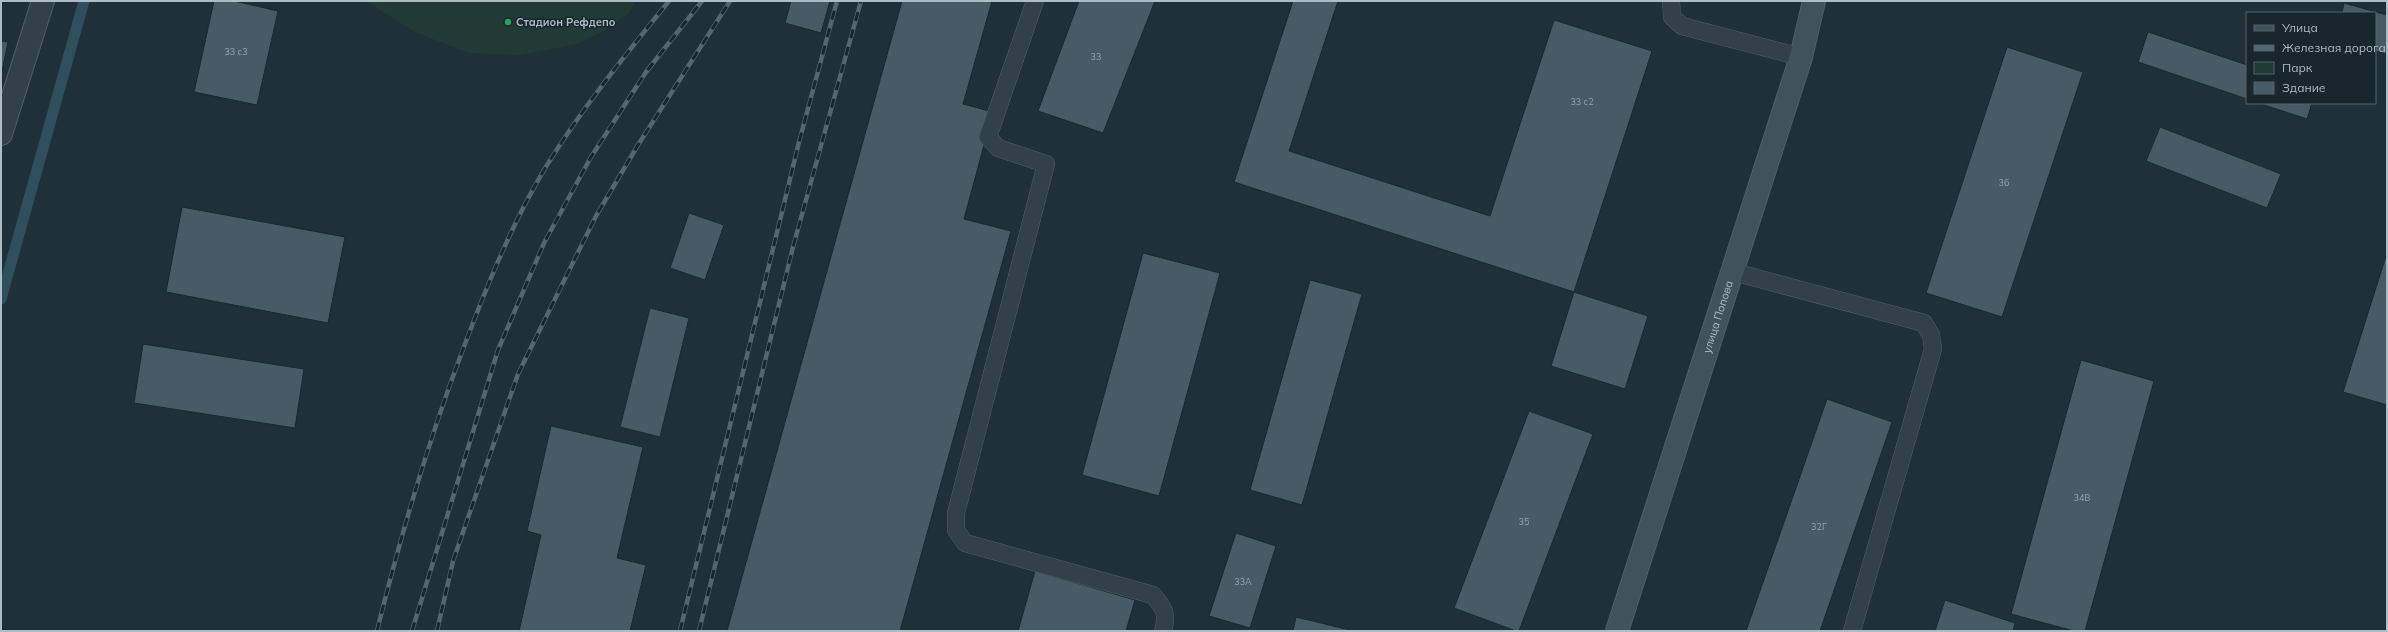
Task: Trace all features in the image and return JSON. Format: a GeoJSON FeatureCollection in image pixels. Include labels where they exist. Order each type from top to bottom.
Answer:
{"type":"FeatureCollection","features":[{"type":"Feature","properties":{"kind":"street"},"geometry":{"type":"LineString","coordinates":[[1,134],[43,1]]}},
{"type":"Feature","properties":{"kind":"street","name":"улица Попова"},"geometry":{"type":"LineString","coordinates":[[1617,631],[1734,272],[1801,57],[1814,1]]}},
{"type":"Feature","properties":{"kind":"lane"},"geometry":{"type":"LineString","coordinates":[[1035,1],[988,137],[998,148],[1046,164],[956,513],[956,530],[965,543],[1153,595],[1161,604],[1167,618],[1163,631]]}},
{"type":"Feature","properties":{"kind":"lane"},"geometry":{"type":"LineString","coordinates":[[1671,1],[1672,17],[1682,26],[1801,57]]}},
{"type":"Feature","properties":{"kind":"lane"},"geometry":{"type":"LineString","coordinates":[[1734,272],[1924,323],[1931,334],[1933,349],[1852,631]]}},
{"type":"Feature","properties":{"kind":"green space","name":"Стадион Рефдепо"},"geometry":{"type":"Polygon","coordinates":[[[366,1],[636,1],[629,13],[604,31],[577,44],[520,55],[469,53],[415,32],[366,1]]]}},
{"type":"Feature","properties":{"kind":"building"},"geometry":{"type":"Polygon","coordinates":[[[214,1],[234,1],[278,11],[257,105],[194,92],[214,1]]]}},
{"type":"Feature","properties":{"kind":"building"},"geometry":{"type":"Polygon","coordinates":[[[791,1],[830,1],[821,33],[785,23],[791,1]]]}},
{"type":"Feature","properties":{"kind":"building"},"geometry":{"type":"Polygon","coordinates":[[[902,1],[992,1],[963,104],[993,112],[964,219],[1011,231],[900,631],[727,631],[902,1]]]}},
{"type":"Feature","properties":{"kind":"building"},"geometry":{"type":"Polygon","coordinates":[[[1079,1],[1155,1],[1103,133],[1038,111],[1079,1]]]}},
{"type":"Feature","properties":{"kind":"building"},"geometry":{"type":"Polygon","coordinates":[[[1293,1],[1338,1],[1289,151],[1490,216],[1554,20],[1652,51],[1574,292],[1234,182],[1293,1]]]}},
{"type":"Feature","properties":{"kind":"building"},"geometry":{"type":"Polygon","coordinates":[[[2344,3],[2387,15],[2387,54],[2376,51],[2376,12],[2342,12],[2344,3]]]}},
{"type":"Feature","properties":{"kind":"building"},"geometry":{"type":"Polygon","coordinates":[[[2148,32],[2246,65],[2246,99],[2138,62],[2148,32]]]}},
{"type":"Feature","properties":{"kind":"building"},"geometry":{"type":"Polygon","coordinates":[[[1,41],[8,42],[2,71],[1,71],[1,41]]]}},
{"type":"Feature","properties":{"kind":"building"},"geometry":{"type":"Polygon","coordinates":[[[2007,47],[2083,72],[2002,317],[1926,293],[2007,47]]]}},
{"type":"Feature","properties":{"kind":"building"},"geometry":{"type":"Polygon","coordinates":[[[2261,104],[2312,104],[2307,119],[2261,104]]]}},
{"type":"Feature","properties":{"kind":"building"},"geometry":{"type":"Polygon","coordinates":[[[2160,127],[2281,174],[2267,208],[2146,161],[2160,127]]]}},
{"type":"Feature","properties":{"kind":"building"},"geometry":{"type":"Polygon","coordinates":[[[182,207],[345,237],[328,323],[166,292],[182,207]]]}},
{"type":"Feature","properties":{"kind":"building"},"geometry":{"type":"Polygon","coordinates":[[[689,213],[724,225],[705,280],[670,268],[689,213]]]}},
{"type":"Feature","properties":{"kind":"building"},"geometry":{"type":"Polygon","coordinates":[[[1143,253],[1220,273],[1159,496],[1082,475],[1143,253]]]}},
{"type":"Feature","properties":{"kind":"building"},"geometry":{"type":"Polygon","coordinates":[[[2387,253],[2387,405],[2343,392],[2387,253]]]}},
{"type":"Feature","properties":{"kind":"building"},"geometry":{"type":"Polygon","coordinates":[[[1310,280],[1362,294],[1302,505],[1250,490],[1310,280]]]}},
{"type":"Feature","properties":{"kind":"building"},"geometry":{"type":"Polygon","coordinates":[[[1574,292],[1648,316],[1625,389],[1551,366],[1574,292]]]}},
{"type":"Feature","properties":{"kind":"building"},"geometry":{"type":"Polygon","coordinates":[[[650,308],[689,318],[660,437],[620,427],[650,308]]]}},
{"type":"Feature","properties":{"kind":"building"},"geometry":{"type":"Polygon","coordinates":[[[143,344],[304,369],[295,428],[134,403],[143,344]]]}},
{"type":"Feature","properties":{"kind":"building"},"geometry":{"type":"Polygon","coordinates":[[[2081,360],[2154,381],[2085,631],[2074,631],[2011,614],[2081,360]]]}},
{"type":"Feature","properties":{"kind":"building"},"geometry":{"type":"Polygon","coordinates":[[[1827,399],[1892,422],[1820,631],[1746,631],[1827,399]]]}},
{"type":"Feature","properties":{"kind":"building"},"geometry":{"type":"Polygon","coordinates":[[[1529,411],[1593,434],[1519,631],[1516,631],[1454,608],[1529,411]]]}},
{"type":"Feature","properties":{"kind":"building"},"geometry":{"type":"Polygon","coordinates":[[[551,426],[643,447],[617,558],[646,565],[630,631],[519,631],[541,535],[527,531],[551,426]]]}},
{"type":"Feature","properties":{"kind":"building"},"geometry":{"type":"Polygon","coordinates":[[[1236,533],[1276,546],[1250,628],[1209,616],[1236,533]]]}},
{"type":"Feature","properties":{"kind":"building"},"geometry":{"type":"Polygon","coordinates":[[[1035,571],[1135,600],[1126,631],[1018,631],[1035,571]]]}},
{"type":"Feature","properties":{"kind":"building"},"geometry":{"type":"Polygon","coordinates":[[[1945,600],[2015,623],[2013,631],[1935,631],[1945,600]]]}},
{"type":"Feature","properties":{"kind":"building"},"geometry":{"type":"Polygon","coordinates":[[[1296,617],[1354,631],[1293,631],[1296,617]]]}},
{"type":"Feature","properties":{"kind":"waterway"},"geometry":{"type":"LineString","coordinates":[[1,299],[84,1]]}},
{"type":"Feature","properties":{"kind":"railway"},"geometry":{"type":"LineString","coordinates":[[377,631],[406,522],[439,415],[483,298],[512,230],[547,165],[575,122],[669,1]]}},
{"type":"Feature","properties":{"kind":"railway"},"geometry":{"type":"LineString","coordinates":[[412,631],[498,350],[544,243],[591,157],[646,72],[702,1]]}},
{"type":"Feature","properties":{"kind":"railway"},"geometry":{"type":"LineString","coordinates":[[437,631],[453,561],[518,374],[596,216],[638,145],[730,1]]}},
{"type":"Feature","properties":{"kind":"railway"},"geometry":{"type":"LineString","coordinates":[[680,631],[799,142],[837,1]]}},
{"type":"Feature","properties":{"kind":"railway"},"geometry":{"type":"LineString","coordinates":[[699,631],[793,247],[861,1]]}},
{"type":"Feature","properties":{"kind":"place","name":"Стадион Рефдепо"},"geometry":{"type":"Point","coordinates":[508,22]}}]}
